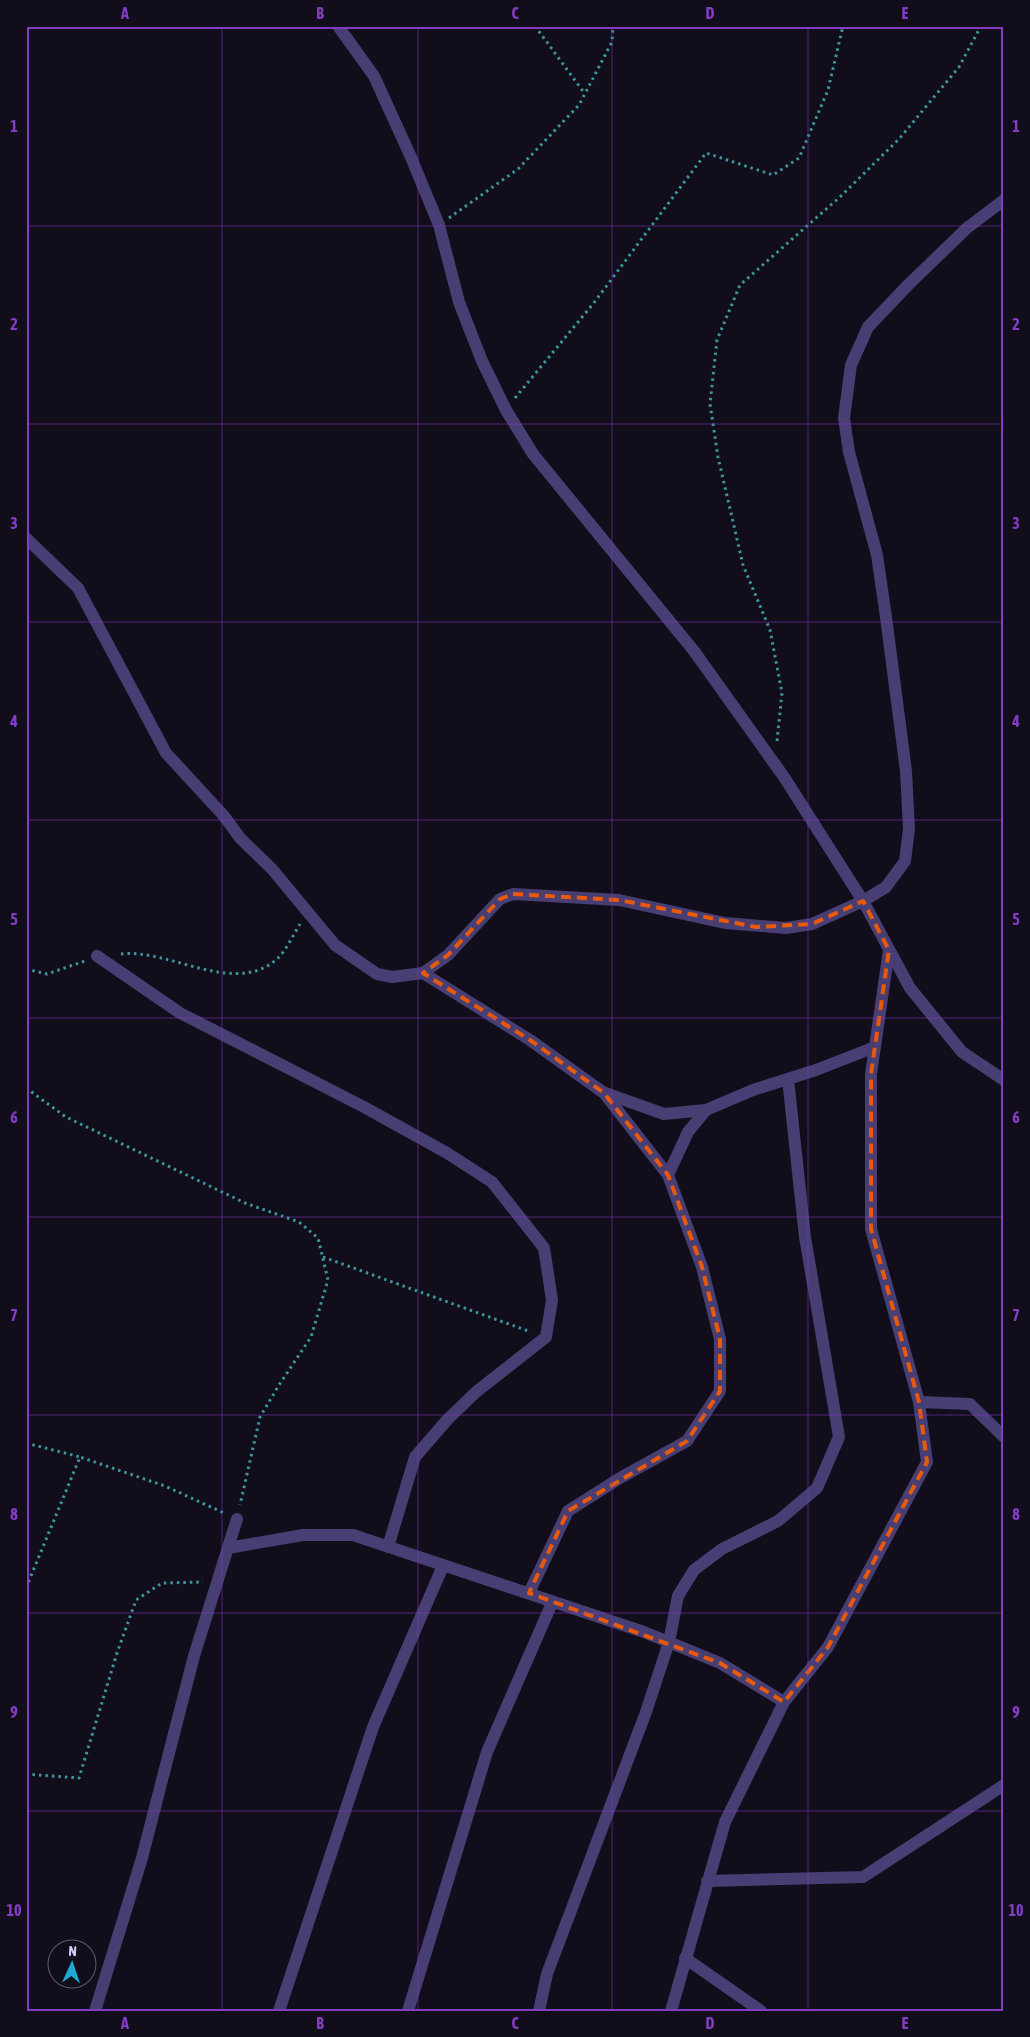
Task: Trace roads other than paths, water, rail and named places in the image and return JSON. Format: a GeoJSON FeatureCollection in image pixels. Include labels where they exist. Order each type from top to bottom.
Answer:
{"type":"FeatureCollection","features":[{"type":"Feature","properties":{"kind":"street"},"geometry":{"type":"LineString","coordinates":[[338,26],[374,76],[439,225],[459,302],[482,361],[506,410],[533,454],[694,652],[774,764],[863,902],[910,988],[962,1052],[1004,1080]]}},
{"type":"Feature","properties":{"kind":"street"},"geometry":{"type":"LineString","coordinates":[[26,538],[78,588],[166,753],[224,816],[240,838],[272,869],[307,914],[335,945],[377,974],[392,977],[422,973],[448,955],[500,899],[513,894],[619,900],[725,923],[786,928],[812,924],[863,902],[886,887],[905,861],[909,829],[906,771],[877,555],[849,452],[844,418],[851,365],[868,327],[967,228],[1004,200]]}},
{"type":"Feature","properties":{"kind":"street"},"geometry":{"type":"LineString","coordinates":[[671,2011],[725,1822],[784,1702],[828,1648],[927,1462],[920,1402],[872,1229],[871,1074],[889,950]]}},
{"type":"Feature","properties":{"kind":"street"},"geometry":{"type":"LineString","coordinates":[[97,956],[180,1013],[373,1112],[447,1153],[492,1182],[544,1248],[552,1300],[546,1338],[476,1392],[447,1420],[415,1457],[388,1547]]}},
{"type":"Feature","properties":{"kind":"street"},"geometry":{"type":"LineString","coordinates":[[422,973],[530,1040],[604,1093],[664,1114],[706,1110],[753,1090],[876,1047]]}},
{"type":"Feature","properties":{"kind":"street"},"geometry":{"type":"LineString","coordinates":[[539,2011],[547,1974],[646,1712],[669,1642],[678,1596],[694,1570],[722,1549],[778,1521],[817,1488],[838,1437],[806,1237],[788,1079]]}},
{"type":"Feature","properties":{"kind":"street"},"geometry":{"type":"LineString","coordinates":[[528,1593],[568,1511],[620,1478],[687,1441],[720,1391],[720,1339],[702,1267],[668,1175],[604,1093]]}},
{"type":"Feature","properties":{"kind":"street"},"geometry":{"type":"LineString","coordinates":[[668,1175],[688,1132],[706,1110]]}},
{"type":"Feature","properties":{"kind":"street"},"geometry":{"type":"LineString","coordinates":[[920,1402],[970,1404],[1004,1436]]}},
{"type":"Feature","properties":{"kind":"street"},"geometry":{"type":"LineString","coordinates":[[95,2011],[142,1858],[194,1656],[236,1519]]}},
{"type":"Feature","properties":{"kind":"street"},"geometry":{"type":"LineString","coordinates":[[228,1548],[303,1535],[353,1535],[669,1642],[720,1664],[784,1702]]}},
{"type":"Feature","properties":{"kind":"street"},"geometry":{"type":"LineString","coordinates":[[279,2011],[373,1727],[443,1566]]}},
{"type":"Feature","properties":{"kind":"street"},"geometry":{"type":"LineString","coordinates":[[408,2011],[487,1752],[552,1603]]}},
{"type":"Feature","properties":{"kind":"street"},"geometry":{"type":"LineString","coordinates":[[707,1882],[863,1877],[1004,1785]]}},
{"type":"Feature","properties":{"kind":"street"},"geometry":{"type":"LineString","coordinates":[[685,1958],[761,2011]]}}]}
